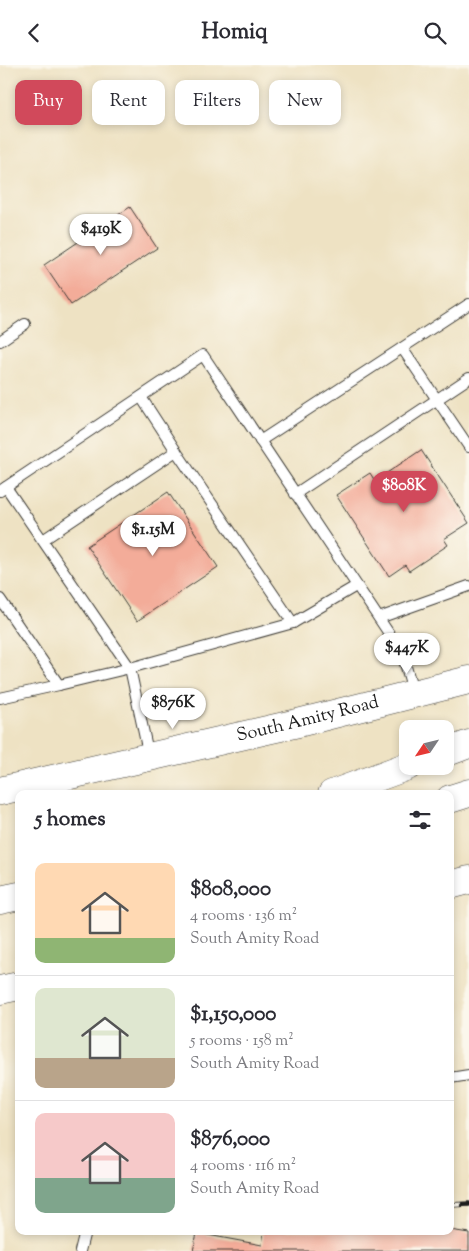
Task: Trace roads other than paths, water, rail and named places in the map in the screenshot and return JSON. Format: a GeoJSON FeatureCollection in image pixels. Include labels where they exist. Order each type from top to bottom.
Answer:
{"type":"FeatureCollection","features":[{"type":"Feature","properties":{"kind":"main road","name":"South Amity Road"},"geometry":{"type":"LineString","coordinates":[[0,791],[414,695],[469,680]]}},
{"type":"Feature","properties":{"kind":"main road"},"geometry":{"type":"LineString","coordinates":[[454,750],[469,744]]}},
{"type":"Feature","properties":{"kind":"main road"},"geometry":{"type":"LineString","coordinates":[[343,790],[399,769]]}},
{"type":"Feature","properties":{"kind":"main road"},"geometry":{"type":"LineString","coordinates":[[454,798],[469,793]]}},
{"type":"Feature","properties":{"kind":"main road"},"geometry":{"type":"LineString","coordinates":[[454,884],[469,880]]}},
{"type":"Feature","properties":{"kind":"main road"},"geometry":{"type":"LineString","coordinates":[[0,900],[15,897]]}},
{"type":"Feature","properties":{"kind":"main road"},"geometry":{"type":"LineString","coordinates":[[0,990],[15,987]]}},
{"type":"Feature","properties":{"kind":"lane"},"geometry":{"type":"LineString","coordinates":[[260,441],[469,304]]}},
{"type":"Feature","properties":{"kind":"lane"},"geometry":{"type":"LineString","coordinates":[[0,341],[25,324]]}},
{"type":"Feature","properties":{"kind":"lane"},"geometry":{"type":"LineString","coordinates":[[402,348],[469,447]]}},
{"type":"Feature","properties":{"kind":"lane"},"geometry":{"type":"LineString","coordinates":[[149,757],[130,668],[43,540],[3,489],[203,355],[402,653],[414,695]]}},
{"type":"Feature","properties":{"kind":"lane"},"geometry":{"type":"LineString","coordinates":[[295,494],[469,378]]}},
{"type":"Feature","properties":{"kind":"lane"},"geometry":{"type":"LineString","coordinates":[[141,397],[293,623]]}},
{"type":"Feature","properties":{"kind":"lane"},"geometry":{"type":"LineString","coordinates":[[43,540],[176,451]]}},
{"type":"Feature","properties":{"kind":"lane"},"geometry":{"type":"LineString","coordinates":[[0,698],[130,668],[293,623],[356,586]]}},
{"type":"Feature","properties":{"kind":"lane"},"geometry":{"type":"LineString","coordinates":[[379,618],[469,586]]}},
{"type":"Feature","properties":{"kind":"lane"},"geometry":{"type":"LineString","coordinates":[[0,599],[59,685]]}},
{"type":"Feature","properties":{"kind":"lane"},"geometry":{"type":"LineString","coordinates":[[454,1077],[469,1075]]}},
{"type":"Feature","properties":{"kind":"lane"},"geometry":{"type":"LineString","coordinates":[[80,1251],[83,1235]]}},
{"type":"Feature","properties":{"kind":"railway"},"geometry":{"type":"LineString","coordinates":[[454,1205],[469,1204]]}}]}
